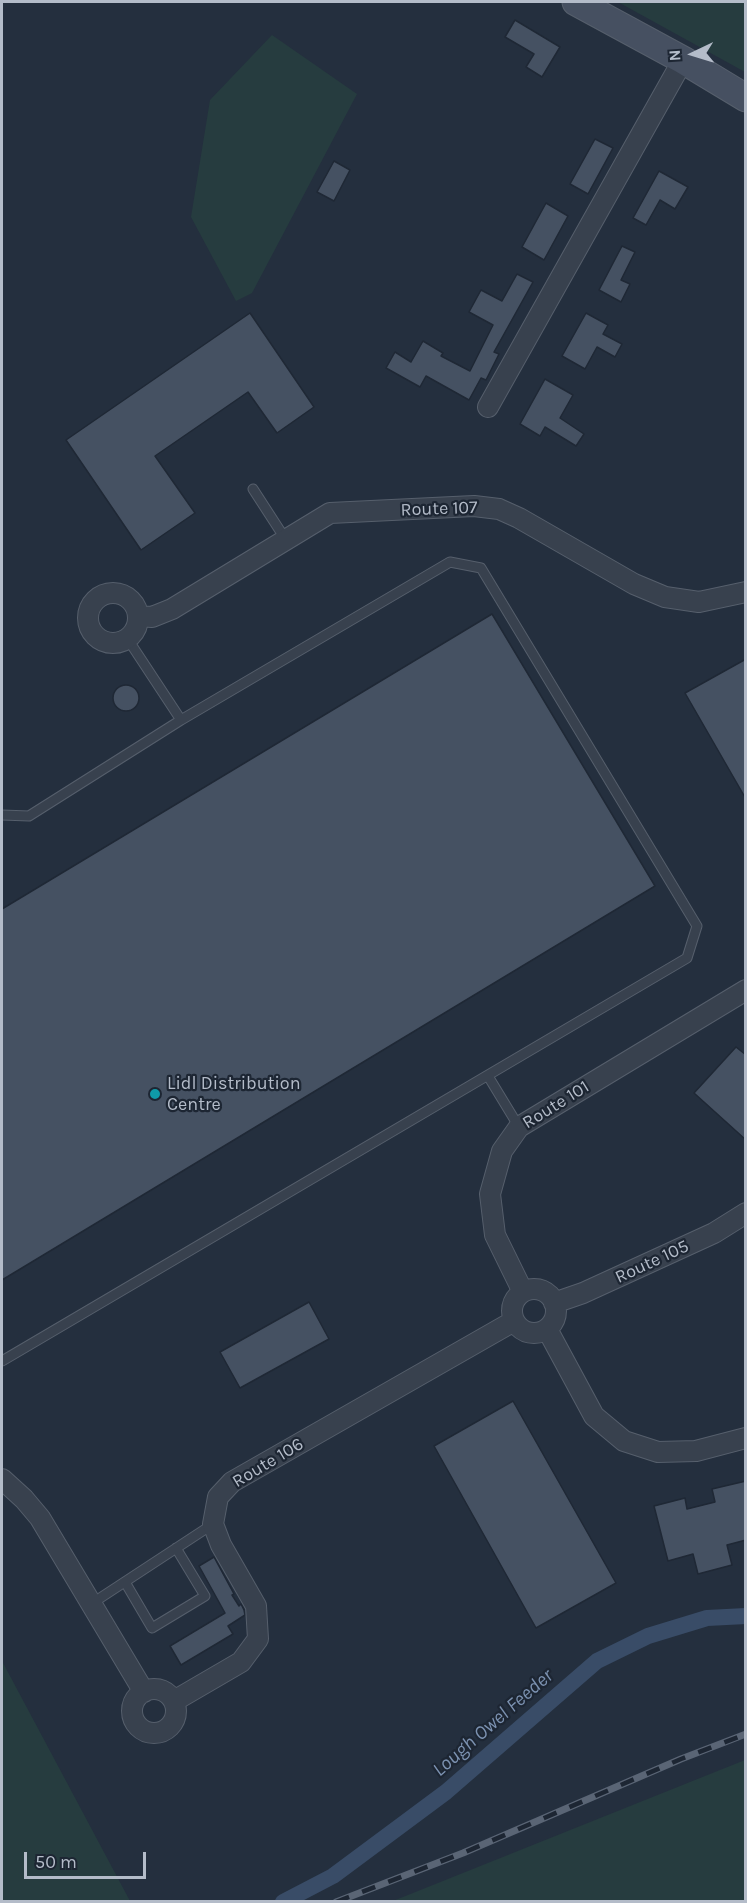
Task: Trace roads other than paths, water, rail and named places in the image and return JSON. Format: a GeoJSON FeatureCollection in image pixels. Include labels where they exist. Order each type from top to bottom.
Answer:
{"type":"FeatureCollection","features":[{"type":"Feature","properties":{"kind":"main road"},"geometry":{"type":"LineString","coordinates":[[576,2],[683,60],[746,99]]}},
{"type":"Feature","properties":{"kind":"street"},"geometry":{"type":"LineString","coordinates":[[488,407],[683,60]]}},
{"type":"Feature","properties":{"kind":"street","name":"Route 107"},"geometry":{"type":"LineString","coordinates":[[138,616],[152,617],[172,609],[330,513],[474,506],[499,509],[519,518],[634,585],[665,597],[699,602],[746,592]]}},
{"type":"Feature","properties":{"kind":"street"},"geometry":{"type":"LineString","coordinates":[[118,593],[132,601],[138,616],[137,625],[127,638],[111,643],[96,636],[88,622],[90,606],[102,595],[118,593]]}},
{"type":"Feature","properties":{"kind":"street","name":"Route 101"},"geometry":{"type":"LineString","coordinates":[[523,1292],[495,1235],[490,1194],[502,1151],[519,1127],[746,990]]}},
{"type":"Feature","properties":{"kind":"street","name":"Route 105"},"geometry":{"type":"LineString","coordinates":[[554,1303],[583,1293],[714,1233],[746,1213]]}},
{"type":"Feature","properties":{"kind":"street"},"geometry":{"type":"LineString","coordinates":[[530,1289],[544,1292],[554,1303],[555,1317],[547,1329],[529,1333],[514,1321],[512,1315],[514,1302],[523,1292],[530,1289]]}},
{"type":"Feature","properties":{"kind":"street","name":"Route 106"},"geometry":{"type":"LineString","coordinates":[[213,1524],[218,1497],[231,1482],[514,1321]]}},
{"type":"Feature","properties":{"kind":"street"},"geometry":{"type":"LineString","coordinates":[[547,1329],[594,1416],[624,1441],[658,1452],[668,1452],[696,1451],[746,1438]]}},
{"type":"Feature","properties":{"kind":"street"},"geometry":{"type":"LineString","coordinates":[[2,1479],[40,1518],[144,1692]]}},
{"type":"Feature","properties":{"kind":"street"},"geometry":{"type":"LineString","coordinates":[[174,1701],[241,1662],[258,1639],[256,1606],[221,1545],[213,1524]]}},
{"type":"Feature","properties":{"kind":"street"},"geometry":{"type":"LineString","coordinates":[[158,1689],[170,1695],[174,1701],[177,1708],[174,1723],[163,1732],[148,1733],[136,1724],[133,1717],[134,1702],[144,1692],[158,1689]]}},
{"type":"Feature","properties":{"kind":"lane"},"geometry":{"type":"LineString","coordinates":[[253,489],[286,540]]}},
{"type":"Feature","properties":{"kind":"lane"},"geometry":{"type":"LineString","coordinates":[[2,814],[29,816],[182,720],[450,562],[481,568],[697,926],[687,958],[2,1361]]}},
{"type":"Feature","properties":{"kind":"lane"},"geometry":{"type":"LineString","coordinates":[[127,638],[182,720]]}},
{"type":"Feature","properties":{"kind":"lane"},"geometry":{"type":"LineString","coordinates":[[488,1076],[519,1127]]}},
{"type":"Feature","properties":{"kind":"lane"},"geometry":{"type":"LineString","coordinates":[[91,1604],[213,1524]]}},
{"type":"Feature","properties":{"kind":"lane"},"geometry":{"type":"LineString","coordinates":[[124,1582],[152,1628],[205,1596],[176,1548]]}},
{"type":"Feature","properties":{"kind":"waterway","name":"Lough Owel Feeder"},"geometry":{"type":"LineString","coordinates":[[283,1902],[333,1876],[446,1792],[597,1661],[648,1636],[707,1618],[746,1616]]}},
{"type":"Feature","properties":{"kind":"railway"},"geometry":{"type":"LineString","coordinates":[[336,1902],[463,1853],[681,1759],[746,1734]]}},
{"type":"Feature","properties":{"kind":"place","name":"Lidl Distribution Centre"},"geometry":{"type":"Point","coordinates":[155,1094]}}]}
